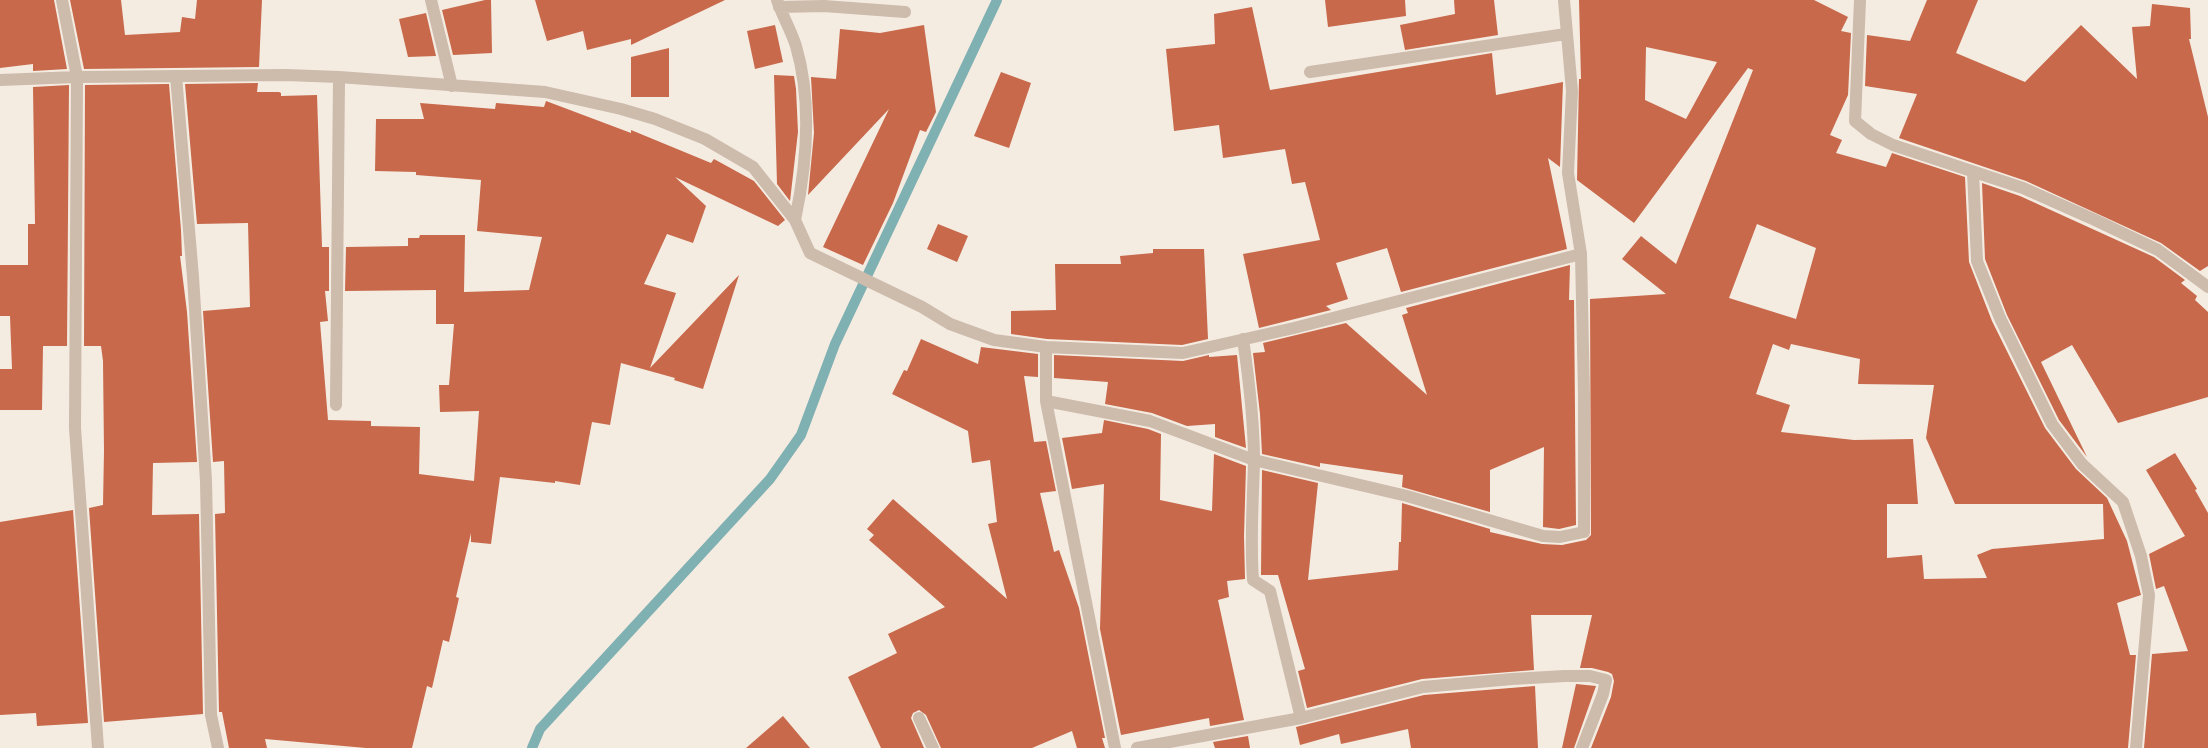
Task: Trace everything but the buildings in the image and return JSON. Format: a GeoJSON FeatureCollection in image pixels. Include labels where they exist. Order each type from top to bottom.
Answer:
{"type":"FeatureCollection","features":[{"type":"Feature","properties":{"kind":"street"},"geometry":{"type":"LineString","coordinates":[[62,0],[77,77],[75,428],[98,748]]}},
{"type":"Feature","properties":{"kind":"street"},"geometry":{"type":"LineString","coordinates":[[431,0],[452,86]]}},
{"type":"Feature","properties":{"kind":"street"},"geometry":{"type":"LineString","coordinates":[[1046,401],[1150,421],[1254,460],[1407,496],[1543,536],[1560,537],[1584,532],[1581,254],[1568,172],[1572,91],[1564,0]]}},
{"type":"Feature","properties":{"kind":"street"},"geometry":{"type":"LineString","coordinates":[[1860,0],[1855,121],[1871,134],[1893,145],[2023,188],[2158,250],[2208,287]]}},
{"type":"Feature","properties":{"kind":"street"},"geometry":{"type":"LineString","coordinates":[[795,220],[804,174],[805,114],[799,58],[795,43],[778,4],[905,12]]}},
{"type":"Feature","properties":{"kind":"street"},"geometry":{"type":"LineString","coordinates":[[1310,72],[1566,34]]}},
{"type":"Feature","properties":{"kind":"street"},"geometry":{"type":"LineString","coordinates":[[176,76],[193,277],[206,481],[211,714],[218,748]]}},
{"type":"Feature","properties":{"kind":"street"},"geometry":{"type":"LineString","coordinates":[[0,80],[176,76],[339,77],[545,92],[621,109],[655,119],[705,139],[753,167],[795,220],[810,254],[876,287],[922,307],[950,324],[994,340],[1046,347],[1183,352],[1294,328],[1581,254]]}},
{"type":"Feature","properties":{"kind":"street"},"geometry":{"type":"LineString","coordinates":[[336,405],[339,77]]}},
{"type":"Feature","properties":{"kind":"street"},"geometry":{"type":"LineString","coordinates":[[1973,172],[1977,261],[2000,318],[2052,424],[2082,464],[2123,502],[2140,556],[2149,595],[2136,748]]}},
{"type":"Feature","properties":{"kind":"street"},"geometry":{"type":"LineString","coordinates":[[1244,339],[1251,390],[1254,460],[1251,556],[1253,580],[1270,592],[1301,718]]}},
{"type":"Feature","properties":{"kind":"street"},"geometry":{"type":"LineString","coordinates":[[1046,347],[1046,401],[1115,748]]}},
{"type":"Feature","properties":{"kind":"street"},"geometry":{"type":"LineString","coordinates":[[1137,748],[1301,718],[1423,687],[1512,679],[1590,676],[1606,680],[1603,694],[1582,748]]}},
{"type":"Feature","properties":{"kind":"street"},"geometry":{"type":"LineString","coordinates":[[919,718],[933,748]]}},
{"type":"Feature","properties":{"kind":"waterway"},"geometry":{"type":"LineString","coordinates":[[532,748],[540,729],[770,479],[801,435],[835,344],[997,0]]}}]}
